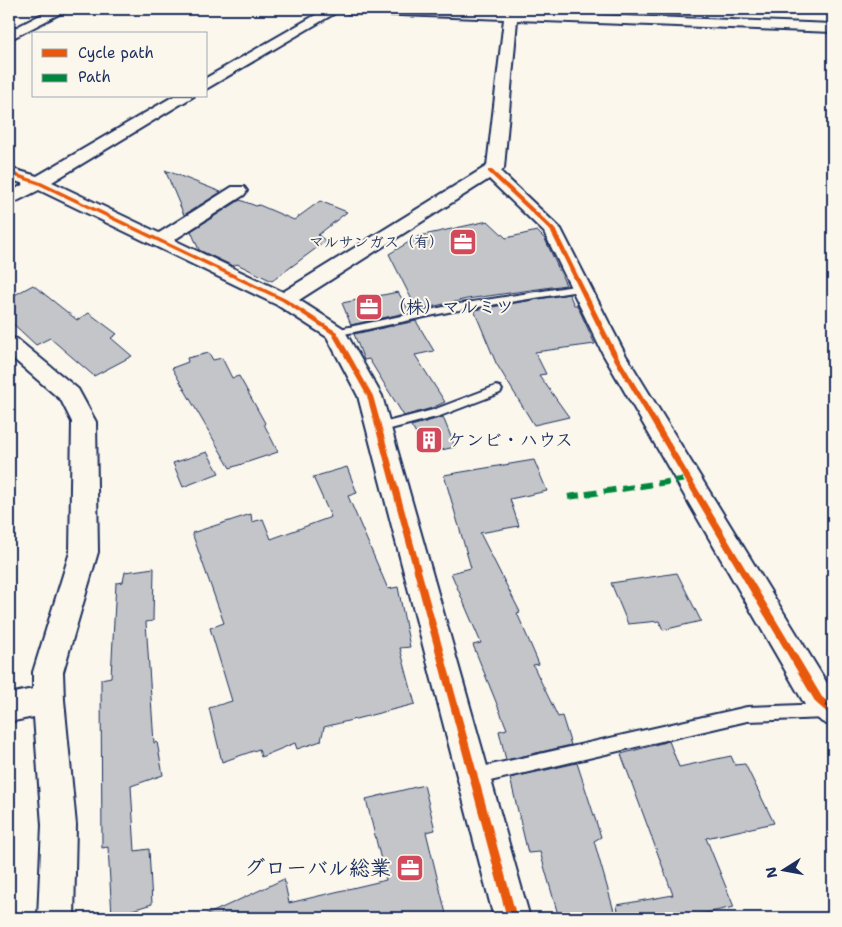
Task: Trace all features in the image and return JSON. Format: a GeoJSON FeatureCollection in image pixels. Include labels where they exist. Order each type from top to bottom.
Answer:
{"type":"FeatureCollection","features":[{"type":"Feature","properties":{"kind":"street"},"geometry":{"type":"LineString","coordinates":[[9,36],[62,9]]}},
{"type":"Feature","properties":{"kind":"street"},"geometry":{"type":"LineString","coordinates":[[208,83],[335,9]]}},
{"type":"Feature","properties":{"kind":"street"},"geometry":{"type":"LineString","coordinates":[[348,9],[506,13],[833,28]]}},
{"type":"Feature","properties":{"kind":"street"},"geometry":{"type":"LineString","coordinates":[[284,300],[495,168],[506,13]]}},
{"type":"Feature","properties":{"kind":"street"},"geometry":{"type":"LineString","coordinates":[[9,200],[183,98]]}},
{"type":"Feature","properties":{"kind":"street"},"geometry":{"type":"LineString","coordinates":[[490,171],[552,229],[614,354],[819,700],[832,712]]}},
{"type":"Feature","properties":{"kind":"street"},"geometry":{"type":"LineString","coordinates":[[9,173],[39,183],[284,300],[335,333],[370,396],[512,918]]}},
{"type":"Feature","properties":{"kind":"street"},"geometry":{"type":"LineString","coordinates":[[159,240],[238,190]]}},
{"type":"Feature","properties":{"kind":"street"},"geometry":{"type":"LineString","coordinates":[[9,344],[70,395],[84,422],[84,552],[48,672],[48,700],[59,825],[56,918]]}},
{"type":"Feature","properties":{"kind":"street"},"geometry":{"type":"LineString","coordinates":[[9,708],[48,700]]}},
{"type":"Feature","properties":{"kind":"lane"},"geometry":{"type":"LineString","coordinates":[[335,333],[453,308],[581,288]]}},
{"type":"Feature","properties":{"kind":"lane"},"geometry":{"type":"LineString","coordinates":[[379,428],[436,413],[496,390]]}},
{"type":"Feature","properties":{"kind":"lane"},"geometry":{"type":"LineString","coordinates":[[474,777],[747,714],[832,712]]}},
{"type":"Feature","properties":{"kind":"building"},"geometry":{"type":"Polygon","coordinates":[[[165,170],[221,192],[184,215],[165,170]]]}},
{"type":"Feature","properties":{"kind":"building"},"geometry":{"type":"Polygon","coordinates":[[[240,200],[256,206],[259,205],[294,220],[320,201],[347,212],[318,235],[326,241],[272,281],[237,264],[233,266],[199,250],[191,231],[240,200]]]}},
{"type":"Feature","properties":{"kind":"building"},"geometry":{"type":"Polygon","coordinates":[[[488,221],[506,238],[537,231],[545,239],[566,285],[467,299],[417,310],[389,254],[419,236],[488,221]]]}},
{"type":"Feature","properties":{"kind":"building"},"geometry":{"type":"Polygon","coordinates":[[[33,285],[77,320],[89,313],[117,334],[111,338],[132,356],[94,376],[50,338],[36,345],[9,320],[9,298],[33,285]]]}},
{"type":"Feature","properties":{"kind":"building","name":"（株）マルミツ"},"geometry":{"type":"Polygon","coordinates":[[[398,292],[410,312],[351,325],[342,303],[398,292]]]}},
{"type":"Feature","properties":{"kind":"building"},"geometry":{"type":"Polygon","coordinates":[[[569,294],[574,305],[577,305],[595,344],[535,352],[546,374],[539,375],[569,417],[534,425],[496,363],[474,310],[569,294]]]}},
{"type":"Feature","properties":{"kind":"building"},"geometry":{"type":"Polygon","coordinates":[[[416,321],[434,351],[415,355],[445,402],[404,416],[369,359],[364,360],[354,334],[416,321]]]}},
{"type":"Feature","properties":{"kind":"building"},"geometry":{"type":"Polygon","coordinates":[[[209,353],[213,360],[222,358],[232,378],[239,376],[265,423],[278,452],[230,468],[172,368],[188,362],[187,358],[209,353]]]}},
{"type":"Feature","properties":{"kind":"building","name":"ケンビ・ハウス"},"geometry":{"type":"Polygon","coordinates":[[[443,417],[455,447],[428,453],[411,426],[443,417]]]}},
{"type":"Feature","properties":{"kind":"building"},"geometry":{"type":"Polygon","coordinates":[[[207,452],[219,473],[183,487],[173,463],[207,452]]]}},
{"type":"Feature","properties":{"kind":"building"},"geometry":{"type":"Polygon","coordinates":[[[534,460],[547,491],[510,499],[519,526],[480,533],[520,612],[517,613],[539,664],[533,665],[558,717],[562,716],[571,745],[506,760],[499,731],[507,729],[473,645],[481,643],[451,573],[471,568],[444,475],[534,460]]]}},
{"type":"Feature","properties":{"kind":"building"},"geometry":{"type":"Polygon","coordinates":[[[347,467],[357,493],[348,496],[388,589],[398,587],[410,647],[400,648],[415,704],[324,727],[321,741],[297,749],[295,743],[261,757],[259,749],[222,762],[209,708],[232,701],[210,628],[224,623],[192,533],[251,514],[252,522],[263,519],[271,539],[331,517],[313,477],[347,467]]]}},
{"type":"Feature","properties":{"kind":"building"},"geometry":{"type":"Polygon","coordinates":[[[154,568],[153,621],[146,622],[154,743],[157,742],[163,775],[131,786],[135,851],[149,849],[152,904],[112,916],[108,847],[102,848],[101,679],[111,677],[116,583],[123,582],[125,572],[154,568]]]}},
{"type":"Feature","properties":{"kind":"building"},"geometry":{"type":"Polygon","coordinates":[[[677,573],[701,621],[663,630],[659,621],[628,624],[611,583],[677,573]]]}},
{"type":"Feature","properties":{"kind":"building"},"geometry":{"type":"Polygon","coordinates":[[[669,741],[679,767],[731,756],[735,765],[745,764],[774,823],[706,838],[734,907],[682,918],[619,918],[617,905],[673,895],[621,754],[669,741]]]}},
{"type":"Feature","properties":{"kind":"building"},"geometry":{"type":"Polygon","coordinates":[[[577,763],[601,837],[594,841],[616,918],[559,918],[540,852],[528,853],[510,778],[577,763]]]}},
{"type":"Feature","properties":{"kind":"building"},"geometry":{"type":"Polygon","coordinates":[[[424,785],[435,830],[426,832],[447,918],[200,918],[284,879],[289,903],[386,880],[366,799],[424,785]]]}},
{"type":"Feature","properties":{"kind":"marked path"},"geometry":{"type":"LineString","coordinates":[[568,497],[687,479]]}},
{"type":"Feature","properties":{"kind":"cycle path"},"geometry":{"type":"LineString","coordinates":[[490,171],[552,229],[614,354],[819,700],[833,712]]}},
{"type":"Feature","properties":{"kind":"cycle path"},"geometry":{"type":"LineString","coordinates":[[9,173],[39,183],[284,300],[335,333],[370,396],[512,918]]}},
{"type":"Feature","properties":{"kind":"place","name":"マルサンガス（有）"},"geometry":{"type":"Point","coordinates":[463,242]}},
{"type":"Feature","properties":{"kind":"place","name":"（株）マルミツ"},"geometry":{"type":"Point","coordinates":[369,307]}},
{"type":"Feature","properties":{"kind":"place","name":"ケンビ・ハウス"},"geometry":{"type":"Point","coordinates":[429,440]}},
{"type":"Feature","properties":{"kind":"place","name":"グローバル総業"},"geometry":{"type":"Point","coordinates":[410,868]}}]}
